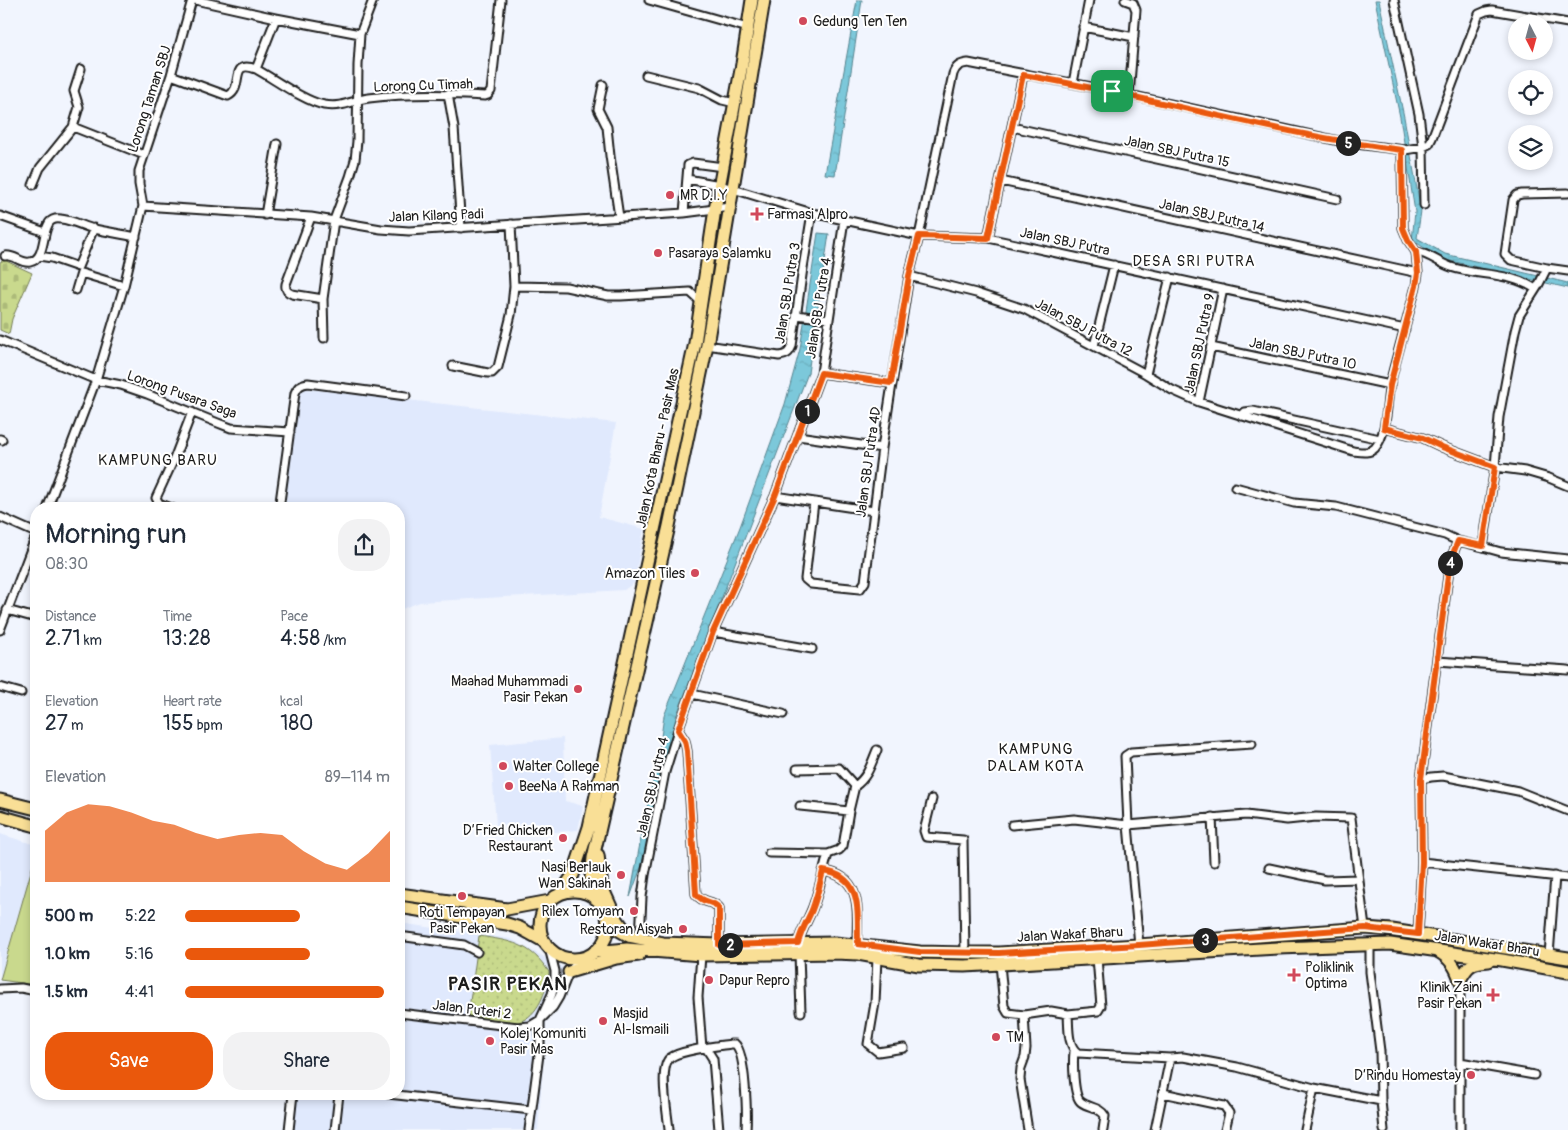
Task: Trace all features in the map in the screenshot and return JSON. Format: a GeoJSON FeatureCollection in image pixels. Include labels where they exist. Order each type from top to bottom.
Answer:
{"type":"FeatureCollection","features":[{"type":"Feature","properties":{"kind":"main road","name":"Jalan Kota Bharu - Pasir Mas"},"geometry":{"type":"LineString","coordinates":[[560,894],[573,875],[589,827],[693,352],[715,209],[752,0]]}},
{"type":"Feature","properties":{"kind":"main road","name":"Jalan Kota Bharu - Pasir Mas"},"geometry":{"type":"LineString","coordinates":[[596,899],[592,886],[591,869],[669,526],[707,344],[764,0]]}},
{"type":"Feature","properties":{"kind":"main road"},"geometry":{"type":"LineString","coordinates":[[0,800],[30,808]]}},
{"type":"Feature","properties":{"kind":"main road"},"geometry":{"type":"LineString","coordinates":[[0,816],[30,824]]}},
{"type":"Feature","properties":{"kind":"main road"},"geometry":{"type":"LineString","coordinates":[[596,846],[602,887],[616,918],[629,936]]}},
{"type":"Feature","properties":{"kind":"main road"},"geometry":{"type":"LineString","coordinates":[[405,908],[507,924],[520,928],[561,956],[568,958],[589,955],[601,946],[606,938],[608,929],[606,912],[596,899],[588,894],[579,891],[569,891],[560,894],[545,907],[540,921],[542,936],[547,945]]}},
{"type":"Feature","properties":{"kind":"main road"},"geometry":{"type":"LineString","coordinates":[[405,895],[508,909],[550,902]]}},
{"type":"Feature","properties":{"kind":"main road","name":"Jalan Wakaf Bharu"},"geometry":{"type":"LineString","coordinates":[[608,920],[615,928],[629,936],[663,943],[799,948],[920,965],[1000,964],[1390,944],[1502,960],[1568,972]]}},
{"type":"Feature","properties":{"kind":"main road","name":"Jalan Wakaf Bharu"},"geometry":{"type":"LineString","coordinates":[[589,955],[627,949],[701,955],[799,948],[834,942],[920,952],[999,953],[1139,945],[1365,928],[1418,934],[1568,958]]}},
{"type":"Feature","properties":{"kind":"main road"},"geometry":{"type":"LineString","coordinates":[[1436,950],[1452,962],[1460,980]]}},
{"type":"Feature","properties":{"kind":"main road"},"geometry":{"type":"LineString","coordinates":[[569,972],[627,956],[684,954]]}},
{"type":"Feature","properties":{"kind":"main road"},"geometry":{"type":"LineString","coordinates":[[1460,980],[1466,969],[1472,964],[1502,960]]}},
{"type":"Feature","properties":{"kind":"street"},"geometry":{"type":"LineString","coordinates":[[194,0],[360,34]]}},
{"type":"Feature","properties":{"kind":"street","name":"Lorong Taman SBJ"},"geometry":{"type":"LineString","coordinates":[[143,206],[139,184],[140,171],[194,0]]}},
{"type":"Feature","properties":{"kind":"street"},"geometry":{"type":"LineString","coordinates":[[324,338],[323,299],[334,220],[355,160],[358,141],[360,34],[373,0]]}},
{"type":"Feature","properties":{"kind":"street","name":"Lorong Cu Timah"},"geometry":{"type":"LineString","coordinates":[[256,68],[312,101],[338,106],[348,105],[368,98],[448,94],[488,95],[491,91],[501,0]]}},
{"type":"Feature","properties":{"kind":"street"},"geometry":{"type":"LineString","coordinates":[[649,0],[748,28]]}},
{"type":"Feature","properties":{"kind":"street"},"geometry":{"type":"LineString","coordinates":[[1125,0],[1133,2],[1136,6],[1129,95]]}},
{"type":"Feature","properties":{"kind":"street"},"geometry":{"type":"LineString","coordinates":[[1394,0],[1416,96],[1423,147],[1424,204]]}},
{"type":"Feature","properties":{"kind":"street"},"geometry":{"type":"LineString","coordinates":[[1073,83],[1088,1]]}},
{"type":"Feature","properties":{"kind":"street"},"geometry":{"type":"LineString","coordinates":[[988,238],[1023,75],[1073,83],[1348,143],[1415,150],[1429,144],[1432,138],[1479,14],[1492,10],[1568,23]]}},
{"type":"Feature","properties":{"kind":"street"},"geometry":{"type":"LineString","coordinates":[[171,75],[228,96],[234,91],[242,67],[256,68],[276,18]]}},
{"type":"Feature","properties":{"kind":"street"},"geometry":{"type":"LineString","coordinates":[[1083,27],[1134,37]]}},
{"type":"Feature","properties":{"kind":"street","name":"Jalan SBJ Putra 4D"},"geometry":{"type":"LineString","coordinates":[[814,502],[804,579],[811,584],[856,589],[864,586],[891,383],[909,276],[953,74],[955,68],[964,63],[1023,75]]}},
{"type":"Feature","properties":{"kind":"street"},"geometry":{"type":"LineString","coordinates":[[33,185],[40,168],[53,149],[73,127],[78,107],[74,91],[81,69]]}},
{"type":"Feature","properties":{"kind":"street"},"geometry":{"type":"LineString","coordinates":[[646,75],[698,88],[722,100],[735,103]]}},
{"type":"Feature","properties":{"kind":"street"},"geometry":{"type":"LineString","coordinates":[[603,85],[598,109],[607,127],[619,217]]}},
{"type":"Feature","properties":{"kind":"street"},"geometry":{"type":"LineString","coordinates":[[448,94],[454,128],[461,228]]}},
{"type":"Feature","properties":{"kind":"street"},"geometry":{"type":"LineString","coordinates":[[73,127],[144,155]]}},
{"type":"Feature","properties":{"kind":"street","name":"Jalan SBJ Putra 15"},"geometry":{"type":"LineString","coordinates":[[1012,127],[1337,199]]}},
{"type":"Feature","properties":{"kind":"street"},"geometry":{"type":"LineString","coordinates":[[265,215],[277,144]]}},
{"type":"Feature","properties":{"kind":"street"},"geometry":{"type":"LineString","coordinates":[[1380,439],[1384,428],[1390,385],[1418,273],[1416,252],[1403,228],[1403,150]]}},
{"type":"Feature","properties":{"kind":"street"},"geometry":{"type":"LineString","coordinates":[[684,213],[688,164],[693,163],[723,168]]}},
{"type":"Feature","properties":{"kind":"street","name":"Jalan SBJ Putra"},"geometry":{"type":"LineString","coordinates":[[687,179],[720,185],[812,213],[919,236],[988,238],[1405,329]]}},
{"type":"Feature","properties":{"kind":"street","name":"Jalan SBJ Putra 14"},"geometry":{"type":"LineString","coordinates":[[1000,181],[1418,273]]}},
{"type":"Feature","properties":{"kind":"street"},"geometry":{"type":"LineString","coordinates":[[1568,193],[1522,194],[1517,196],[1513,200],[1505,254],[1511,260],[1546,270],[1568,271]]}},
{"type":"Feature","properties":{"kind":"street"},"geometry":{"type":"LineString","coordinates":[[50,502],[96,380],[124,286],[143,206]]}},
{"type":"Feature","properties":{"kind":"street","name":"Jalan Kilang Padi"},"geometry":{"type":"LineString","coordinates":[[143,206],[311,217],[382,229],[409,231],[684,213],[730,207]]}},
{"type":"Feature","properties":{"kind":"street","name":"Jalan SBJ Putra 3"},"geometry":{"type":"LineString","coordinates":[[707,344],[779,356],[790,352],[798,315],[802,268],[812,213]]}},
{"type":"Feature","properties":{"kind":"street"},"geometry":{"type":"LineString","coordinates":[[0,216],[45,232]]}},
{"type":"Feature","properties":{"kind":"street"},"geometry":{"type":"LineString","coordinates":[[311,217],[285,288],[292,294],[323,299]]}},
{"type":"Feature","properties":{"kind":"street"},"geometry":{"type":"LineString","coordinates":[[5,256],[9,255],[27,262],[34,260],[39,256],[49,222],[54,219],[136,237]]}},
{"type":"Feature","properties":{"kind":"street","name":"Jalan SBJ Putra 4"},"geometry":{"type":"LineString","coordinates":[[640,939],[645,875],[665,772],[713,632],[775,496],[821,373],[827,319],[844,220]]}},
{"type":"Feature","properties":{"kind":"street"},"geometry":{"type":"LineString","coordinates":[[453,366],[488,373],[496,370],[507,334],[514,286],[511,224]]}},
{"type":"Feature","properties":{"kind":"street"},"geometry":{"type":"LineString","coordinates":[[39,256],[52,258],[78,267],[94,228]]}},
{"type":"Feature","properties":{"kind":"street"},"geometry":{"type":"LineString","coordinates":[[1416,252],[1423,253],[1462,270],[1519,279],[1537,288]]}},
{"type":"Feature","properties":{"kind":"street"},"geometry":{"type":"LineString","coordinates":[[1094,346],[1114,265]]}},
{"type":"Feature","properties":{"kind":"street"},"geometry":{"type":"LineString","coordinates":[[1483,546],[1495,467],[1499,417],[1515,330],[1519,316],[1546,270]]}},
{"type":"Feature","properties":{"kind":"street"},"geometry":{"type":"LineString","coordinates":[[76,290],[81,273],[124,286]]}},
{"type":"Feature","properties":{"kind":"street","name":"Jalan SBJ Putra 12"},"geometry":{"type":"LineString","coordinates":[[909,276],[1004,301],[1024,309],[1146,374],[1172,390],[1199,402],[1241,416],[1353,451],[1372,451],[1380,439],[1253,411],[1246,412],[1241,416]]}},
{"type":"Feature","properties":{"kind":"street"},"geometry":{"type":"LineString","coordinates":[[1146,374],[1170,277]]}},
{"type":"Feature","properties":{"kind":"street"},"geometry":{"type":"LineString","coordinates":[[514,286],[566,287],[608,296],[690,292],[700,301]]}},
{"type":"Feature","properties":{"kind":"street","name":"Jalan SBJ Putra 9"},"geometry":{"type":"LineString","coordinates":[[1199,402],[1223,289]]}},
{"type":"Feature","properties":{"kind":"street"},"geometry":{"type":"LineString","coordinates":[[798,315],[827,319]]}},
{"type":"Feature","properties":{"kind":"street","name":"Lorong Pusara Saga"},"geometry":{"type":"LineString","coordinates":[[0,340],[96,380],[122,385],[166,400],[231,428],[290,432]]}},
{"type":"Feature","properties":{"kind":"street","name":"Jalan SBJ Putra 10"},"geometry":{"type":"LineString","coordinates":[[1211,347],[1390,385]]}},
{"type":"Feature","properties":{"kind":"street"},"geometry":{"type":"LineString","coordinates":[[821,373],[891,383]]}},
{"type":"Feature","properties":{"kind":"street"},"geometry":{"type":"LineString","coordinates":[[280,502],[295,393],[302,384],[308,383],[406,396]]}},
{"type":"Feature","properties":{"kind":"street"},"geometry":{"type":"LineString","coordinates":[[158,502],[156,498],[174,459],[192,412]]}},
{"type":"Feature","properties":{"kind":"street"},"geometry":{"type":"LineString","coordinates":[[1384,428],[1423,438],[1495,467],[1525,471],[1568,486]]}},
{"type":"Feature","properties":{"kind":"street"},"geometry":{"type":"LineString","coordinates":[[798,436],[882,448]]}},
{"type":"Feature","properties":{"kind":"street"},"geometry":{"type":"LineString","coordinates":[[1235,487],[1294,503],[1336,507],[1445,535],[1458,541],[1501,552],[1568,560]]}},
{"type":"Feature","properties":{"kind":"street"},"geometry":{"type":"LineString","coordinates":[[775,496],[874,511]]}},
{"type":"Feature","properties":{"kind":"street"},"geometry":{"type":"LineString","coordinates":[[0,517],[30,531]]}},
{"type":"Feature","properties":{"kind":"street"},"geometry":{"type":"LineString","coordinates":[[1418,934],[1422,862],[1421,779],[1450,561],[1458,541]]}},
{"type":"Feature","properties":{"kind":"street"},"geometry":{"type":"LineString","coordinates":[[0,630],[30,550]]}},
{"type":"Feature","properties":{"kind":"street"},"geometry":{"type":"LineString","coordinates":[[7,610],[30,616]]}},
{"type":"Feature","properties":{"kind":"street"},"geometry":{"type":"LineString","coordinates":[[713,632],[812,649]]}},
{"type":"Feature","properties":{"kind":"street"},"geometry":{"type":"LineString","coordinates":[[1437,661],[1568,670]]}},
{"type":"Feature","properties":{"kind":"street"},"geometry":{"type":"LineString","coordinates":[[0,687],[21,693]]}},
{"type":"Feature","properties":{"kind":"street"},"geometry":{"type":"LineString","coordinates":[[692,694],[783,714]]}},
{"type":"Feature","properties":{"kind":"street"},"geometry":{"type":"LineString","coordinates":[[678,730],[685,741],[687,751],[696,894],[701,900],[715,904],[719,908],[719,945]]}},
{"type":"Feature","properties":{"kind":"street"},"geometry":{"type":"LineString","coordinates":[[1139,945],[1128,824],[1125,756],[1127,753],[1252,744]]}},
{"type":"Feature","properties":{"kind":"street"},"geometry":{"type":"LineString","coordinates":[[769,853],[828,854],[840,850],[843,846],[854,786],[863,780],[868,773],[877,750]]}},
{"type":"Feature","properties":{"kind":"street"},"geometry":{"type":"LineString","coordinates":[[798,769],[839,768],[854,786]]}},
{"type":"Feature","properties":{"kind":"street"},"geometry":{"type":"LineString","coordinates":[[1421,779],[1443,776],[1518,792],[1568,811]]}},
{"type":"Feature","properties":{"kind":"street"},"geometry":{"type":"LineString","coordinates":[[932,799],[924,831],[926,837],[963,840],[965,953]]}},
{"type":"Feature","properties":{"kind":"street"},"geometry":{"type":"LineString","coordinates":[[800,806],[849,811]]}},
{"type":"Feature","properties":{"kind":"street"},"geometry":{"type":"LineString","coordinates":[[1012,825],[1074,819],[1128,824],[1246,815],[1287,820],[1316,817],[1351,818],[1365,928]]}},
{"type":"Feature","properties":{"kind":"street"},"geometry":{"type":"LineString","coordinates":[[1212,818],[1214,862]]}},
{"type":"Feature","properties":{"kind":"street"},"geometry":{"type":"LineString","coordinates":[[801,1012],[799,948],[802,927],[812,910],[828,854]]}},
{"type":"Feature","properties":{"kind":"street"},"geometry":{"type":"LineString","coordinates":[[1422,862],[1568,878]]}},
{"type":"Feature","properties":{"kind":"street"},"geometry":{"type":"LineString","coordinates":[[1269,868],[1325,880],[1359,879]]}},
{"type":"Feature","properties":{"kind":"street"},"geometry":{"type":"LineString","coordinates":[[823,871],[834,872],[842,876],[855,893],[857,901],[858,944]]}},
{"type":"Feature","properties":{"kind":"street"},"geometry":{"type":"LineString","coordinates":[[1549,955],[1555,876]]}},
{"type":"Feature","properties":{"kind":"street"},"geometry":{"type":"LineString","coordinates":[[405,937],[464,945],[477,952]]}},
{"type":"Feature","properties":{"kind":"street"},"geometry":{"type":"LineString","coordinates":[[1370,944],[1370,972],[1380,1051],[1381,1101],[1384,1130]]}},
{"type":"Feature","properties":{"kind":"street"},"geometry":{"type":"LineString","coordinates":[[529,1130],[540,1047],[540,1020],[555,981],[555,971],[547,945]]}},
{"type":"Feature","properties":{"kind":"street"},"geometry":{"type":"LineString","coordinates":[[540,1020],[560,998],[569,972],[589,955]]}},
{"type":"Feature","properties":{"kind":"street"},"geometry":{"type":"LineString","coordinates":[[701,955],[698,997],[704,1048],[713,1059],[719,1130]]}},
{"type":"Feature","properties":{"kind":"street"},"geometry":{"type":"LineString","coordinates":[[877,958],[875,1003],[868,1044],[878,1052],[904,1048]]}},
{"type":"Feature","properties":{"kind":"street"},"geometry":{"type":"LineString","coordinates":[[1000,964],[1005,1010],[1012,1014],[1024,1015],[1051,1011],[1068,1014],[1093,1013],[1100,1009],[1097,958]]}},
{"type":"Feature","properties":{"kind":"street"},"geometry":{"type":"LineString","coordinates":[[1460,980],[1460,1130]]}},
{"type":"Feature","properties":{"kind":"street"},"geometry":{"type":"LineString","coordinates":[[0,988],[30,990]]}},
{"type":"Feature","properties":{"kind":"street","name":"Jalan Puteri 2"},"geometry":{"type":"LineString","coordinates":[[405,1014],[518,1027],[530,1026],[540,1020]]}},
{"type":"Feature","properties":{"kind":"street"},"geometry":{"type":"LineString","coordinates":[[1068,1014],[1070,1039],[1074,1050],[1076,1096],[1081,1102],[1102,1111],[1105,1116],[1103,1130]]}},
{"type":"Feature","properties":{"kind":"street"},"geometry":{"type":"LineString","coordinates":[[1024,1015],[1026,1048],[1020,1079],[1028,1130]]}},
{"type":"Feature","properties":{"kind":"street"},"geometry":{"type":"LineString","coordinates":[[669,1130],[664,1075],[665,1065],[670,1057],[704,1048],[731,1044],[739,1047],[746,1095],[746,1130]]}},
{"type":"Feature","properties":{"kind":"street"},"geometry":{"type":"LineString","coordinates":[[1074,1050],[1082,1053],[1170,1058],[1182,1056],[1237,1067],[1314,1088],[1381,1101]]}},
{"type":"Feature","properties":{"kind":"street"},"geometry":{"type":"LineString","coordinates":[[1155,1130],[1170,1058]]}},
{"type":"Feature","properties":{"kind":"street"},"geometry":{"type":"LineString","coordinates":[[1460,1062],[1534,1075]]}},
{"type":"Feature","properties":{"kind":"street"},"geometry":{"type":"LineString","coordinates":[[1305,1130],[1314,1088]]}},
{"type":"Feature","properties":{"kind":"street"},"geometry":{"type":"LineString","coordinates":[[1163,1093],[1224,1106],[1229,1113],[1225,1130]]}},
{"type":"Feature","properties":{"kind":"street"},"geometry":{"type":"LineString","coordinates":[[405,1096],[531,1110]]}},
{"type":"Feature","properties":{"kind":"street"},"geometry":{"type":"LineString","coordinates":[[289,1130],[293,1100]]}},
{"type":"Feature","properties":{"kind":"street"},"geometry":{"type":"LineString","coordinates":[[335,1130],[338,1100]]}},
{"type":"Feature","properties":{"kind":"shaded area"},"geometry":{"type":"Polygon","coordinates":[[[298,388],[616,423],[599,517],[644,529],[634,583],[624,590],[420,602],[405,608],[405,502],[286,502],[298,388]]]}},
{"type":"Feature","properties":{"kind":"shaded area"},"geometry":{"type":"Polygon","coordinates":[[[563,738],[565,801],[583,806],[578,830],[543,833],[541,823],[496,825],[490,745],[563,738]]]}},
{"type":"Feature","properties":{"kind":"shaded area"},"geometry":{"type":"Polygon","coordinates":[[[0,834],[30,843],[30,985],[0,980],[0,834]]]}},
{"type":"Feature","properties":{"kind":"shaded area"},"geometry":{"type":"Polygon","coordinates":[[[405,924],[511,939],[564,968],[546,1023],[538,1130],[292,1130],[296,1100],[405,1100],[405,924]]]}},
{"type":"Feature","properties":{"kind":"green space"},"geometry":{"type":"Polygon","coordinates":[[[4,260],[32,273],[12,319],[9,334],[0,330],[0,262],[4,260]]]}},
{"type":"Feature","properties":{"kind":"green space"},"geometry":{"type":"Polygon","coordinates":[[[30,875],[30,984],[0,980],[30,875]]]}},
{"type":"Feature","properties":{"kind":"green space"},"geometry":{"type":"Polygon","coordinates":[[[479,936],[510,942],[527,949],[542,962],[549,972],[544,994],[540,1002],[531,1015],[525,1019],[518,1022],[508,1022],[468,1016],[479,936]]]}},
{"type":"Feature","properties":{"kind":"water"},"geometry":{"type":"Polygon","coordinates":[[[857,0],[862,0],[835,175],[825,174],[857,0]]]}},
{"type":"Feature","properties":{"kind":"water"},"geometry":{"type":"Polygon","coordinates":[[[1375,0],[1379,0],[1404,117],[1421,211],[1417,238],[1445,254],[1568,283],[1568,288],[1442,259],[1412,240],[1415,212],[1400,117],[1375,0]]]}},
{"type":"Feature","properties":{"kind":"water"},"geometry":{"type":"Polygon","coordinates":[[[818,233],[829,234],[808,373],[676,717],[642,865],[630,897],[658,757],[664,716],[740,527],[785,404],[800,349],[818,233]]]}},
{"type":"Feature","properties":{"kind":"place","name":"Gedung Ten Ten"},"geometry":{"type":"Point","coordinates":[803,21]}},
{"type":"Feature","properties":{"kind":"place","name":"MR D.I.Y"},"geometry":{"type":"Point","coordinates":[670,195]}},
{"type":"Feature","properties":{"kind":"place","name":"Farmasi Alpro"},"geometry":{"type":"Point","coordinates":[757,214]}},
{"type":"Feature","properties":{"kind":"place","name":"Pasaraya Salamku"},"geometry":{"type":"Point","coordinates":[658,253]}},
{"type":"Feature","properties":{"kind":"place","name":"Amazon Tiles"},"geometry":{"type":"Point","coordinates":[695,573]}},
{"type":"Feature","properties":{"kind":"place","name":"Maahad Muhammadi Pasir Pekan"},"geometry":{"type":"Point","coordinates":[578,689]}},
{"type":"Feature","properties":{"kind":"place","name":"Walter College"},"geometry":{"type":"Point","coordinates":[503,766]}},
{"type":"Feature","properties":{"kind":"place","name":"BeeNa A Rahman"},"geometry":{"type":"Point","coordinates":[509,786]}},
{"type":"Feature","properties":{"kind":"place","name":"D’Fried Chicken Restaurant"},"geometry":{"type":"Point","coordinates":[563,838]}},
{"type":"Feature","properties":{"kind":"place","name":"Nasi Berlauk Wan Sakinah"},"geometry":{"type":"Point","coordinates":[621,875]}},
{"type":"Feature","properties":{"kind":"place","name":"Roti Tempayan Pasir Pekan"},"geometry":{"type":"Point","coordinates":[462,896]}},
{"type":"Feature","properties":{"kind":"place","name":"Rilex Tomyam"},"geometry":{"type":"Point","coordinates":[634,911]}},
{"type":"Feature","properties":{"kind":"place","name":"Restoran Aisyah"},"geometry":{"type":"Point","coordinates":[683,929]}},
{"type":"Feature","properties":{"kind":"place","name":"Poliklinik Optima"},"geometry":{"type":"Point","coordinates":[1294,975]}},
{"type":"Feature","properties":{"kind":"place","name":"Dapur Repro"},"geometry":{"type":"Point","coordinates":[709,980]}},
{"type":"Feature","properties":{"kind":"place","name":"Klinik Zaini Pasir Pekan"},"geometry":{"type":"Point","coordinates":[1493,995]}},
{"type":"Feature","properties":{"kind":"place","name":"Masjid Al-Ismaili"},"geometry":{"type":"Point","coordinates":[603,1021]}},
{"type":"Feature","properties":{"kind":"place","name":"TM"},"geometry":{"type":"Point","coordinates":[996,1037]}},
{"type":"Feature","properties":{"kind":"place","name":"Kolej Komuniti Pasir Mas"},"geometry":{"type":"Point","coordinates":[490,1041]}},
{"type":"Feature","properties":{"kind":"place","name":"D’Rindu Homestay"},"geometry":{"type":"Point","coordinates":[1471,1075]}},
{"type":"Feature","properties":{"kind":"district","name":"DESA SRI PUTRA"},"geometry":{"type":"Point","coordinates":[1194,261]}},
{"type":"Feature","properties":{"kind":"district","name":"KAMPUNG BARU"},"geometry":{"type":"Point","coordinates":[158,460]}},
{"type":"Feature","properties":{"kind":"district","name":"KAMPUNG DALAM KOTA"},"geometry":{"type":"Point","coordinates":[1036,758]}},
{"type":"Feature","properties":{"kind":"district","name":"PASIR PEKAN"},"geometry":{"type":"Point","coordinates":[508,983]}},
{"type":"Feature","properties":{"kind":"route"},"geometry":{"type":"LineString","coordinates":[[1023,75],[1112,91],[1348,143],[1402,150],[1403,228],[1416,252],[1418,273],[1390,385],[1384,428],[1429,440],[1442,447],[1495,467],[1483,546],[1458,541],[1450,561],[1421,779],[1422,862],[1418,934],[1365,928],[1139,945],[999,953],[898,950],[858,944],[857,901],[855,893],[842,876],[834,872],[823,871],[819,890],[812,910],[802,927],[798,943],[719,945],[719,908],[715,904],[701,900],[696,894],[687,751],[685,741],[678,730],[713,632],[775,496],[821,373],[891,383],[909,276],[919,236],[988,238],[1023,75]]}}]}
